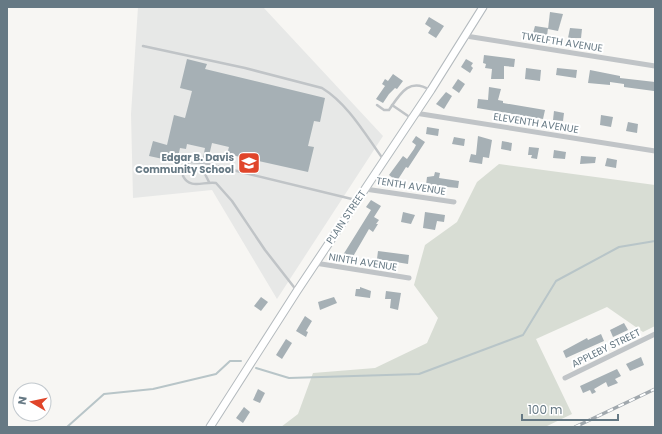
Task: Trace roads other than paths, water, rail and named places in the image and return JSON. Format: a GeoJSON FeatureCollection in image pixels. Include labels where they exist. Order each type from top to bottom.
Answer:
{"type":"FeatureCollection","features":[{"type":"Feature","properties":{"kind":"main road","name":"PLAIN STREET"},"geometry":{"type":"LineString","coordinates":[[210,427],[356,200],[466,36],[483,7]]}},
{"type":"Feature","properties":{"kind":"street","name":"TWELFTH AVENUE"},"geometry":{"type":"LineString","coordinates":[[466,36],[655,66]]}},
{"type":"Feature","properties":{"kind":"street","name":"ELEVENTH AVENUE"},"geometry":{"type":"LineString","coordinates":[[413,116],[655,151]]}},
{"type":"Feature","properties":{"kind":"street","name":"TENTH AVENUE"},"geometry":{"type":"LineString","coordinates":[[365,188],[454,202]]}},
{"type":"Feature","properties":{"kind":"street","name":"NINTH AVENUE"},"geometry":{"type":"LineString","coordinates":[[315,263],[409,278]]}},
{"type":"Feature","properties":{"kind":"street","name":"APPLEBY STREET"},"geometry":{"type":"LineString","coordinates":[[565,378],[655,334]]}},
{"type":"Feature","properties":{"kind":"lane"},"geometry":{"type":"LineString","coordinates":[[143,46],[245,68],[322,88],[332,94],[349,112],[384,159]]}},
{"type":"Feature","properties":{"kind":"lane"},"geometry":{"type":"LineString","coordinates":[[377,105],[387,110],[406,88],[420,86],[430,90]]}},
{"type":"Feature","properties":{"kind":"lane"},"geometry":{"type":"LineString","coordinates":[[392,105],[413,116]]}},
{"type":"Feature","properties":{"kind":"lane"},"geometry":{"type":"LineString","coordinates":[[297,291],[261,245],[232,201],[218,184],[190,183],[183,176],[183,169],[187,163],[192,161],[202,162],[356,200]]}},
{"type":"Feature","properties":{"kind":"lane"},"geometry":{"type":"LineString","coordinates":[[202,162],[203,170],[209,183]]}},
{"type":"Feature","properties":{"kind":"waterway"},"geometry":{"type":"LineString","coordinates":[[256,368],[289,378],[419,374],[523,335],[556,281],[619,247],[655,241]]}},
{"type":"Feature","properties":{"kind":"waterway"},"geometry":{"type":"LineString","coordinates":[[67,427],[104,394],[153,389],[216,374],[230,361],[241,361]]}},
{"type":"Feature","properties":{"kind":"railway"},"geometry":{"type":"LineString","coordinates":[[575,427],[655,389]]}},
{"type":"Feature","properties":{"kind":"place","name":"Edgar B. Davis Community School"},"geometry":{"type":"Point","coordinates":[249,163]}}]}
